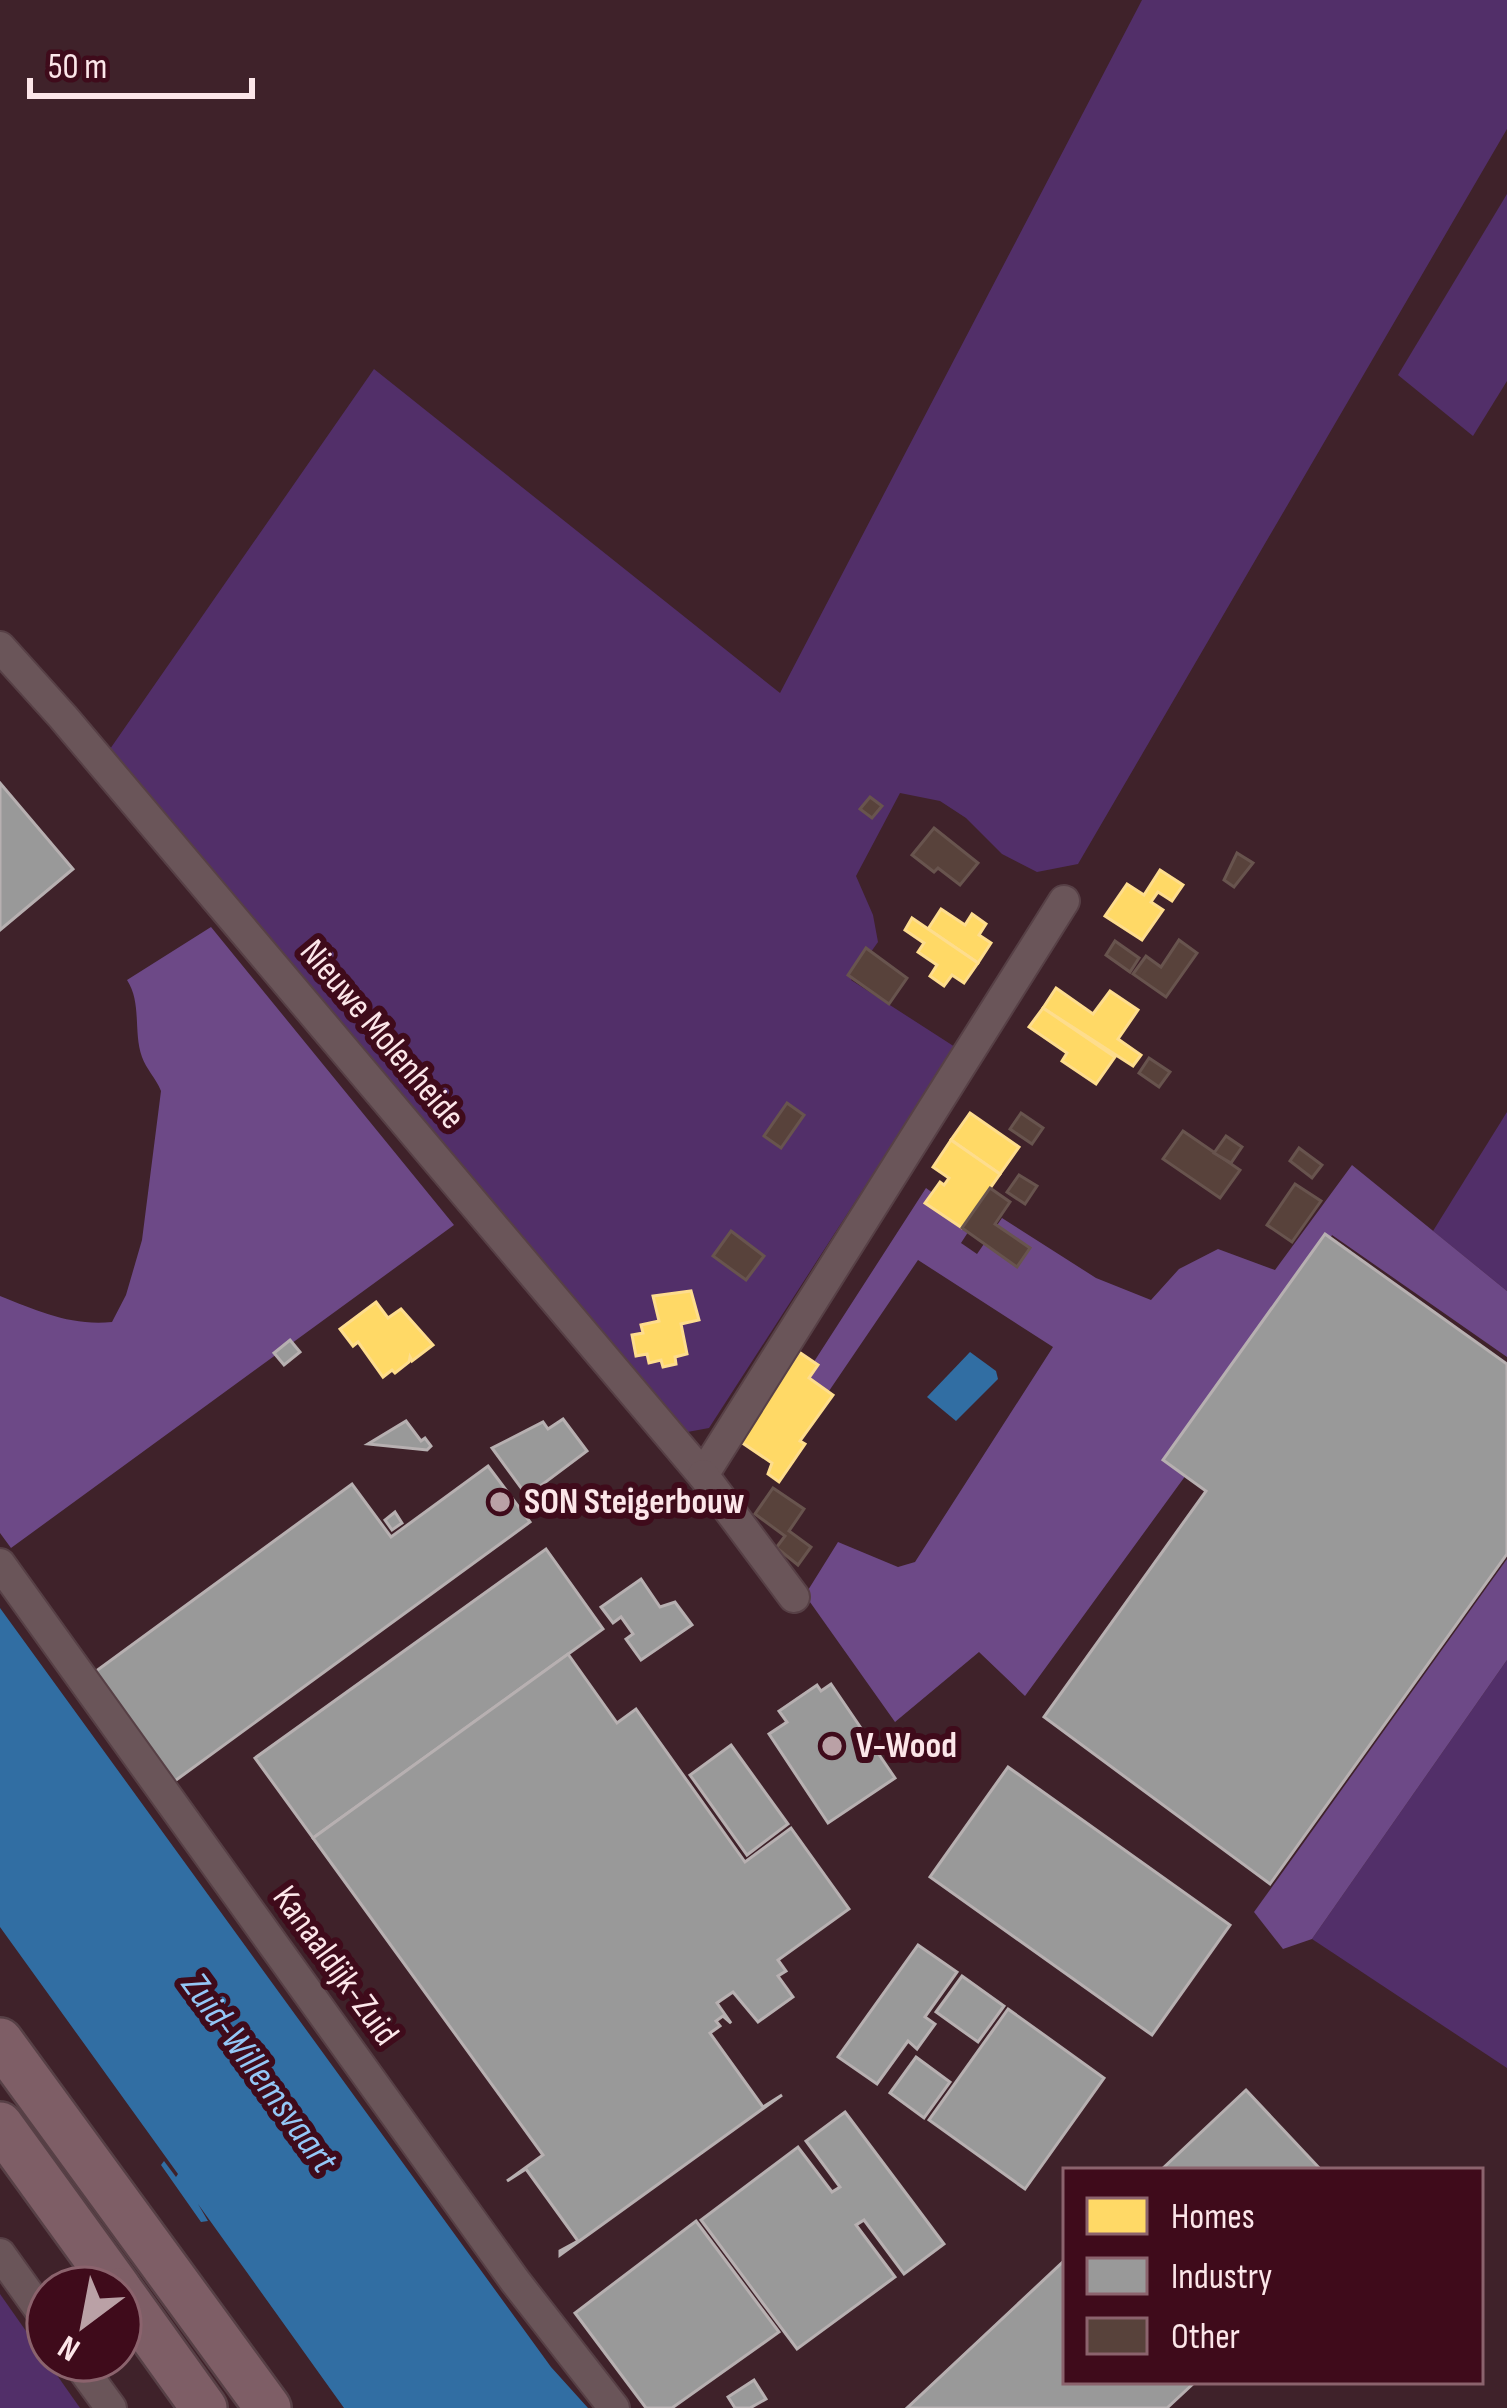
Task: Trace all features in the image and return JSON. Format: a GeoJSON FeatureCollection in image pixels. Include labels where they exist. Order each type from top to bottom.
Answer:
{"type":"FeatureCollection","features":[{"type":"Feature","properties":{"kind":"highway"},"geometry":{"type":"LineString","coordinates":[[0,2041],[268,2408]]}},
{"type":"Feature","properties":{"kind":"highway"},"geometry":{"type":"LineString","coordinates":[[0,2125],[100,2264]]}},
{"type":"Feature","properties":{"kind":"highway"},"geometry":{"type":"LineString","coordinates":[[144,2324],[205,2408]]}},
{"type":"Feature","properties":{"kind":"street","name":"Nieuwe Molenheide"},"geometry":{"type":"LineString","coordinates":[[0,647],[703,1475],[794,1597]]}},
{"type":"Feature","properties":{"kind":"street"},"geometry":{"type":"LineString","coordinates":[[703,1475],[1064,901]]}},
{"type":"Feature","properties":{"kind":"street","name":"Kanaaldijk-Zuid"},"geometry":{"type":"LineString","coordinates":[[0,1564],[515,2281],[614,2408]]}},
{"type":"Feature","properties":{"kind":"street"},"geometry":{"type":"LineString","coordinates":[[0,2254],[24,2288]]}},
{"type":"Feature","properties":{"kind":"shaded area"},"geometry":{"type":"Polygon","coordinates":[[[1142,0],[1507,0],[1507,129],[1078,864],[1037,872],[1002,854],[966,818],[940,801],[900,793],[856,876],[873,915],[878,942],[851,980],[955,1047],[709,1428],[682,1433],[110,749],[374,369],[780,693],[1142,0]]]}},
{"type":"Feature","properties":{"kind":"shaded area"},"geometry":{"type":"Polygon","coordinates":[[[1507,194],[1507,381],[1473,436],[1398,375],[1507,194]]]}},
{"type":"Feature","properties":{"kind":"shaded area"},"geometry":{"type":"Polygon","coordinates":[[[211,927],[454,1225],[11,1548],[0,1533],[0,1296],[68,1319],[112,1322],[126,1295],[142,1240],[161,1091],[142,1057],[127,980],[211,927]]]}},
{"type":"Feature","properties":{"kind":"shaded area"},"geometry":{"type":"Polygon","coordinates":[[[1507,1112],[1507,1291],[1433,1231],[1507,1112]]]}},
{"type":"Feature","properties":{"kind":"shaded area"},"geometry":{"type":"Polygon","coordinates":[[[1352,1165],[1507,1291],[1507,1357],[1332,1235],[1237,1405],[1025,1696],[979,1652],[895,1722],[805,1595],[838,1542],[898,1567],[915,1562],[1053,1347],[918,1260],[812,1416],[788,1402],[926,1188],[974,1223],[961,1243],[977,1254],[1002,1218],[1096,1278],[1151,1300],[1179,1269],[1218,1249],[1275,1270],[1352,1165]]]}},
{"type":"Feature","properties":{"kind":"shaded area"},"geometry":{"type":"Polygon","coordinates":[[[1507,1559],[1507,1660],[1312,1939],[1283,1949],[1254,1912],[1507,1559]]]}},
{"type":"Feature","properties":{"kind":"shaded area"},"geometry":{"type":"Polygon","coordinates":[[[1507,1660],[1507,2068],[1312,1939],[1507,1660]]]}},
{"type":"Feature","properties":{"kind":"shaded area"},"geometry":{"type":"Polygon","coordinates":[[[0,2294],[24,2328],[24,2384],[63,2384],[80,2408],[0,2408],[0,2294]]]}},
{"type":"Feature","properties":{"kind":"water"},"geometry":{"type":"Polygon","coordinates":[[[970,1352],[996,1371],[998,1379],[956,1421],[927,1397],[970,1352]]]}},
{"type":"Feature","properties":{"kind":"water","name":"Zuid-Willemsvaart"},"geometry":{"type":"Polygon","coordinates":[[[0,1608],[551,2367],[588,2408],[344,2408],[198,2204],[208,2221],[201,2222],[161,2165],[164,2161],[176,2177],[178,2174],[0,1927],[0,1608]]]}},
{"type":"Feature","properties":{"kind":"building: Homes"},"geometry":{"type":"Polygon","coordinates":[[[1160,870],[1183,885],[1172,901],[1158,892],[1151,902],[1163,910],[1142,940],[1105,916],[1127,884],[1144,895],[1160,870]]]}},
{"type":"Feature","properties":{"kind":"building: Homes"},"geometry":{"type":"Polygon","coordinates":[[[941,909],[965,925],[972,914],[986,924],[979,935],[991,943],[978,963],[928,929],[941,909]]]}},
{"type":"Feature","properties":{"kind":"building: Homes"},"geometry":{"type":"Polygon","coordinates":[[[912,918],[978,963],[964,983],[952,975],[944,986],[930,976],[937,965],[918,952],[924,943],[905,930],[912,918]]]}},
{"type":"Feature","properties":{"kind":"building: Homes"},"geometry":{"type":"Polygon","coordinates":[[[1056,988],[1093,1014],[1110,991],[1138,1010],[1118,1039],[1141,1055],[1133,1066],[1043,1008],[1056,988]]]}},
{"type":"Feature","properties":{"kind":"building: Homes"},"geometry":{"type":"Polygon","coordinates":[[[1043,1008],[1115,1057],[1096,1084],[1062,1061],[1067,1053],[1029,1027],[1043,1008]]]}},
{"type":"Feature","properties":{"kind":"building: Homes"},"geometry":{"type":"Polygon","coordinates":[[[970,1113],[1019,1147],[1000,1174],[951,1140],[970,1113]]]}},
{"type":"Feature","properties":{"kind":"building: Homes"},"geometry":{"type":"Polygon","coordinates":[[[951,1140],[1000,1174],[962,1228],[925,1203],[940,1182],[944,1185],[949,1178],[933,1167],[951,1140]]]}},
{"type":"Feature","properties":{"kind":"building: Homes"},"geometry":{"type":"Polygon","coordinates":[[[691,1291],[699,1320],[681,1324],[687,1354],[663,1367],[661,1360],[649,1363],[647,1354],[636,1356],[632,1335],[643,1333],[641,1325],[659,1321],[653,1296],[691,1291]]]}},
{"type":"Feature","properties":{"kind":"building: Homes"},"geometry":{"type":"Polygon","coordinates":[[[376,1302],[388,1318],[401,1309],[433,1345],[383,1377],[358,1342],[353,1346],[340,1329],[376,1302]]]}},
{"type":"Feature","properties":{"kind":"building: Homes"},"geometry":{"type":"Polygon","coordinates":[[[799,1352],[818,1365],[809,1378],[833,1395],[800,1441],[805,1444],[779,1482],[768,1474],[772,1463],[741,1442],[799,1352]]]}},
{"type":"Feature","properties":{"kind":"building: Industry"},"geometry":{"type":"Polygon","coordinates":[[[0,783],[73,869],[0,930],[0,783]]]}},
{"type":"Feature","properties":{"kind":"building: Industry"},"geometry":{"type":"Polygon","coordinates":[[[1325,1234],[1507,1364],[1507,1554],[1270,1884],[1044,1717],[1206,1491],[1163,1460],[1325,1234]]]}},
{"type":"Feature","properties":{"kind":"building: Industry"},"geometry":{"type":"Polygon","coordinates":[[[290,1340],[300,1352],[284,1365],[274,1353],[290,1340]]]}},
{"type":"Feature","properties":{"kind":"building: Industry"},"geometry":{"type":"Polygon","coordinates":[[[563,1419],[587,1451],[527,1496],[492,1448],[543,1422],[548,1429],[563,1419]]]}},
{"type":"Feature","properties":{"kind":"building: Industry"},"geometry":{"type":"Polygon","coordinates":[[[406,1421],[431,1446],[427,1450],[368,1444],[406,1421]]]}},
{"type":"Feature","properties":{"kind":"building: Industry"},"geometry":{"type":"Polygon","coordinates":[[[488,1466],[530,1522],[172,1783],[92,1674],[352,1484],[391,1537],[488,1466]]]}},
{"type":"Feature","properties":{"kind":"building: Industry"},"geometry":{"type":"Polygon","coordinates":[[[395,1512],[402,1523],[392,1530],[385,1520],[395,1512]]]}},
{"type":"Feature","properties":{"kind":"building: Industry"},"geometry":{"type":"Polygon","coordinates":[[[546,1549],[603,1629],[313,1838],[255,1758],[546,1549]]]}},
{"type":"Feature","properties":{"kind":"building: Industry"},"geometry":{"type":"Polygon","coordinates":[[[641,1579],[660,1607],[675,1602],[692,1625],[641,1660],[626,1639],[633,1634],[621,1617],[613,1623],[601,1607],[641,1579]]]}},
{"type":"Feature","properties":{"kind":"building: Industry"},"geometry":{"type":"Polygon","coordinates":[[[568,1654],[617,1723],[636,1709],[745,1862],[791,1828],[849,1909],[778,1960],[786,1971],[778,1976],[793,1997],[758,2022],[733,1992],[717,2003],[731,2023],[723,2016],[716,2021],[720,2026],[710,2033],[763,2107],[782,2095],[560,2255],[578,2241],[526,2169],[507,2181],[543,2155],[313,1838],[568,1654]]]}},
{"type":"Feature","properties":{"kind":"building: Industry"},"geometry":{"type":"Polygon","coordinates":[[[831,1684],[895,1778],[828,1823],[769,1734],[787,1722],[779,1711],[817,1685],[821,1691],[831,1684]]]}},
{"type":"Feature","properties":{"kind":"building: Industry"},"geometry":{"type":"Polygon","coordinates":[[[731,1745],[788,1824],[747,1855],[690,1775],[731,1745]]]}},
{"type":"Feature","properties":{"kind":"building: Industry"},"geometry":{"type":"Polygon","coordinates":[[[1008,1767],[1230,1925],[1152,2035],[930,1877],[1008,1767]]]}},
{"type":"Feature","properties":{"kind":"building: Industry"},"geometry":{"type":"Polygon","coordinates":[[[918,1945],[957,1972],[925,2017],[935,2024],[917,2049],[908,2041],[877,2084],[838,2057],[918,1945]]]}},
{"type":"Feature","properties":{"kind":"building: Industry"},"geometry":{"type":"Polygon","coordinates":[[[962,1976],[1004,2006],[978,2042],[936,2012],[962,1976]]]}},
{"type":"Feature","properties":{"kind":"building: Industry"},"geometry":{"type":"Polygon","coordinates":[[[1008,2009],[1104,2078],[1025,2189],[929,2120],[1008,2009]]]}},
{"type":"Feature","properties":{"kind":"building: Industry"},"geometry":{"type":"Polygon","coordinates":[[[916,2057],[950,2082],[924,2118],[890,2093],[916,2057]]]}},
{"type":"Feature","properties":{"kind":"building: Industry"},"geometry":{"type":"Polygon","coordinates":[[[1246,2090],[1319,2168],[1163,2168],[1246,2090]]]}},
{"type":"Feature","properties":{"kind":"building: Industry"},"geometry":{"type":"Polygon","coordinates":[[[845,2112],[944,2244],[904,2274],[864,2220],[856,2225],[895,2277],[797,2349],[701,2220],[798,2147],[832,2192],[840,2187],[806,2141],[845,2112]]]}},
{"type":"Feature","properties":{"kind":"building: Industry"},"geometry":{"type":"Polygon","coordinates":[[[696,2221],[779,2332],[672,2408],[646,2408],[575,2313],[696,2221]]]}},
{"type":"Feature","properties":{"kind":"building: Industry"},"geometry":{"type":"Polygon","coordinates":[[[1063,2262],[1063,2384],[1193,2384],[1167,2408],[907,2408],[1063,2262]]]}},
{"type":"Feature","properties":{"kind":"building: Industry"},"geometry":{"type":"Polygon","coordinates":[[[754,2380],[766,2399],[750,2408],[735,2408],[728,2397],[754,2380]]]}},
{"type":"Feature","properties":{"kind":"building: Other"},"geometry":{"type":"Polygon","coordinates":[[[870,797],[882,806],[872,818],[860,809],[870,797]]]}},
{"type":"Feature","properties":{"kind":"building: Other"},"geometry":{"type":"Polygon","coordinates":[[[934,828],[978,863],[960,885],[912,855],[934,828]]]}},
{"type":"Feature","properties":{"kind":"building: Other"},"geometry":{"type":"Polygon","coordinates":[[[1237,853],[1253,863],[1234,887],[1224,880],[1237,853]]]}},
{"type":"Feature","properties":{"kind":"building: Other"},"geometry":{"type":"Polygon","coordinates":[[[1179,940],[1197,953],[1166,997],[1133,974],[1146,956],[1161,967],[1179,940]]]}},
{"type":"Feature","properties":{"kind":"building: Other"},"geometry":{"type":"Polygon","coordinates":[[[1115,941],[1139,958],[1130,972],[1106,955],[1115,941]]]}},
{"type":"Feature","properties":{"kind":"building: Other"},"geometry":{"type":"Polygon","coordinates":[[[866,948],[907,978],[889,1004],[848,975],[866,948]]]}},
{"type":"Feature","properties":{"kind":"building: Other"},"geometry":{"type":"Polygon","coordinates":[[[1149,1058],[1170,1072],[1159,1087],[1139,1073],[1149,1058]]]}},
{"type":"Feature","properties":{"kind":"building: Other"},"geometry":{"type":"Polygon","coordinates":[[[787,1103],[804,1115],[781,1148],[764,1136],[787,1103]]]}},
{"type":"Feature","properties":{"kind":"building: Other"},"geometry":{"type":"Polygon","coordinates":[[[1021,1113],[1043,1128],[1032,1144],[1010,1129],[1021,1113]]]}},
{"type":"Feature","properties":{"kind":"building: Other"},"geometry":{"type":"Polygon","coordinates":[[[1183,1131],[1240,1170],[1220,1198],[1163,1159],[1183,1131]]]}},
{"type":"Feature","properties":{"kind":"building: Other"},"geometry":{"type":"Polygon","coordinates":[[[1226,1136],[1242,1147],[1231,1163],[1214,1153],[1226,1136]]]}},
{"type":"Feature","properties":{"kind":"building: Other"},"geometry":{"type":"Polygon","coordinates":[[[1299,1148],[1322,1165],[1312,1178],[1290,1161],[1299,1148]]]}},
{"type":"Feature","properties":{"kind":"building: Other"},"geometry":{"type":"Polygon","coordinates":[[[1019,1175],[1037,1186],[1025,1204],[1007,1192],[1019,1175]]]}},
{"type":"Feature","properties":{"kind":"building: Other"},"geometry":{"type":"Polygon","coordinates":[[[1295,1184],[1321,1201],[1292,1242],[1267,1225],[1295,1184]]]}},
{"type":"Feature","properties":{"kind":"building: Other"},"geometry":{"type":"Polygon","coordinates":[[[990,1188],[1010,1202],[995,1224],[1030,1248],[1017,1267],[962,1228],[990,1188]]]}},
{"type":"Feature","properties":{"kind":"building: Other"},"geometry":{"type":"Polygon","coordinates":[[[731,1231],[764,1256],[746,1280],[713,1256],[731,1231]]]}},
{"type":"Feature","properties":{"kind":"building: Other"},"geometry":{"type":"Polygon","coordinates":[[[773,1488],[804,1509],[789,1531],[811,1547],[798,1565],[777,1548],[773,1552],[785,1536],[755,1514],[773,1488]]]}},
{"type":"Feature","properties":{"kind":"place","name":"SON Steigerbouw"},"geometry":{"type":"Point","coordinates":[500,1502]}},
{"type":"Feature","properties":{"kind":"place","name":"V-Wood"},"geometry":{"type":"Point","coordinates":[832,1746]}}]}
